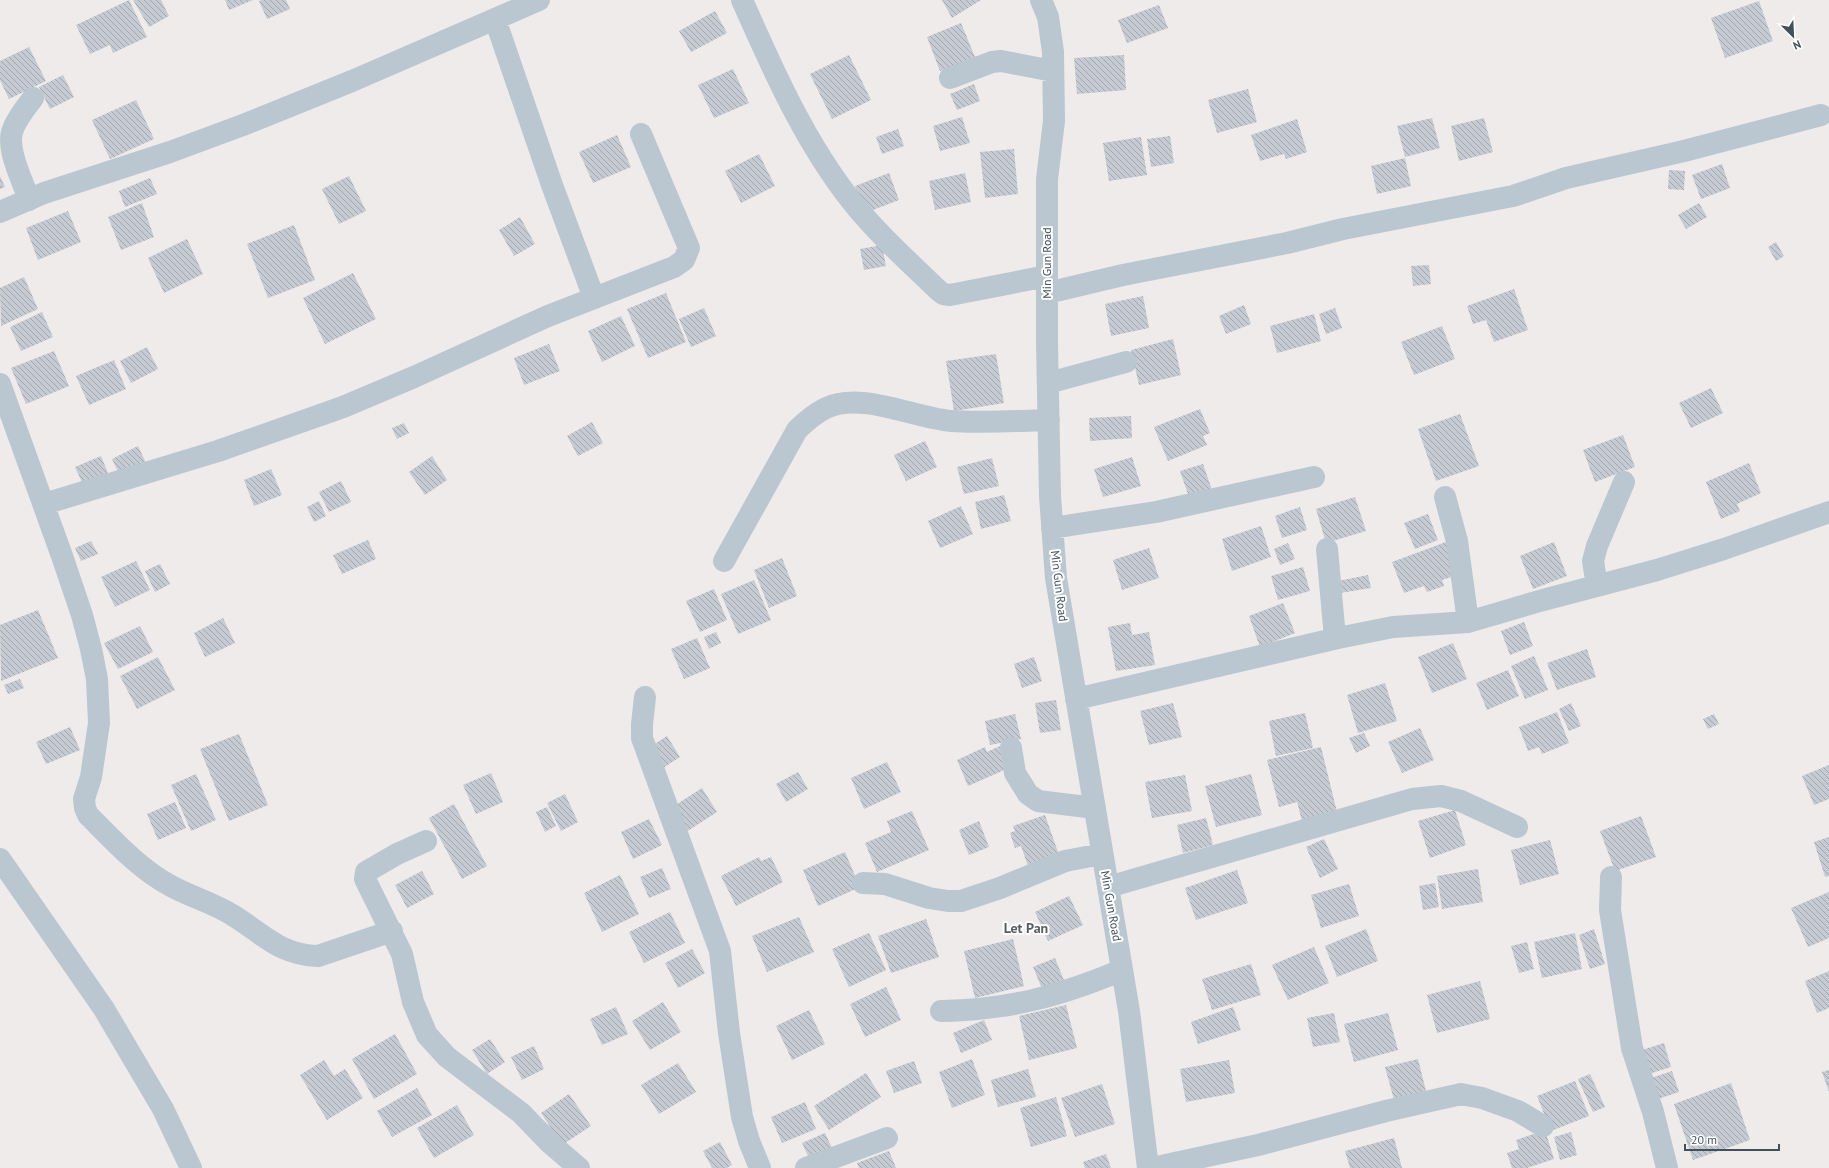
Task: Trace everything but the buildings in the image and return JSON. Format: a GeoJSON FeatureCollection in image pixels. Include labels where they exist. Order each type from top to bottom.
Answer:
{"type":"FeatureCollection","features":[{"type":"Feature","properties":{"kind":"street"},"geometry":{"type":"LineString","coordinates":[[0,212],[112,170],[170,152],[243,125],[352,81],[539,0]]}},
{"type":"Feature","properties":{"kind":"street"},"geometry":{"type":"LineString","coordinates":[[742,0],[771,65],[804,129],[834,177],[869,221],[938,290],[943,294],[950,295],[1123,275],[1287,243],[1343,229],[1513,196],[1566,178],[1684,151],[1821,114]]}},
{"type":"Feature","properties":{"kind":"street","name":"Min Gun Road"},"geometry":{"type":"LineString","coordinates":[[1041,0],[1048,17],[1053,52],[1054,121],[1048,179],[1047,284],[1052,528],[1056,578],[1122,970],[1148,1168]]}},
{"type":"Feature","properties":{"kind":"street"},"geometry":{"type":"LineString","coordinates":[[495,19],[552,186],[594,298]]}},
{"type":"Feature","properties":{"kind":"street"},"geometry":{"type":"LineString","coordinates":[[950,78],[992,62],[1001,61],[1053,71]]}},
{"type":"Feature","properties":{"kind":"street"},"geometry":{"type":"LineString","coordinates":[[29,200],[15,159],[11,138],[13,128],[33,98]]}},
{"type":"Feature","properties":{"kind":"street"},"geometry":{"type":"LineString","coordinates":[[44,504],[218,451],[343,407],[414,377],[548,316],[674,267],[684,260],[688,254],[689,248],[641,134]]}},
{"type":"Feature","properties":{"kind":"street"},"geometry":{"type":"LineString","coordinates":[[1048,383],[1126,362]]}},
{"type":"Feature","properties":{"kind":"street"},"geometry":{"type":"LineString","coordinates":[[0,384],[44,504],[82,615],[91,649],[97,679],[99,723],[91,778],[84,799],[85,808],[88,815],[157,878],[234,916],[273,944],[292,952],[308,956],[318,956],[392,930]]}},
{"type":"Feature","properties":{"kind":"street"},"geometry":{"type":"LineString","coordinates":[[724,561],[797,430],[810,417],[827,408],[839,404],[858,403],[880,406],[928,418],[950,421],[980,422],[1049,420]]}},
{"type":"Feature","properties":{"kind":"street"},"geometry":{"type":"LineString","coordinates":[[1052,528],[1156,512],[1314,477]]}},
{"type":"Feature","properties":{"kind":"street"},"geometry":{"type":"LineString","coordinates":[[1597,586],[1593,561],[1597,546],[1624,482]]}},
{"type":"Feature","properties":{"kind":"street"},"geometry":{"type":"LineString","coordinates":[[1445,497],[1457,541],[1468,622]]}},
{"type":"Feature","properties":{"kind":"street"},"geometry":{"type":"LineString","coordinates":[[1076,699],[1335,638],[1393,627],[1468,622],[1542,600],[1657,570],[1829,512]]}},
{"type":"Feature","properties":{"kind":"street"},"geometry":{"type":"LineString","coordinates":[[1327,550],[1335,638]]}},
{"type":"Feature","properties":{"kind":"street"},"geometry":{"type":"LineString","coordinates":[[645,697],[642,738],[720,951],[729,1033],[742,1117],[749,1141],[760,1168]]}},
{"type":"Feature","properties":{"kind":"street"},"geometry":{"type":"LineString","coordinates":[[1011,748],[1015,773],[1028,794],[1038,801],[1095,808]]}},
{"type":"Feature","properties":{"kind":"street"},"geometry":{"type":"LineString","coordinates":[[1108,887],[1412,799],[1441,796],[1461,800],[1518,827]]}},
{"type":"Feature","properties":{"kind":"street"},"geometry":{"type":"LineString","coordinates":[[426,841],[397,854],[366,872],[365,879],[392,930],[402,954],[406,977],[417,1012],[428,1035],[447,1057],[521,1113],[550,1143],[579,1168]]}},
{"type":"Feature","properties":{"kind":"street"},"geometry":{"type":"LineString","coordinates":[[863,883],[892,886],[929,898],[948,901],[961,901],[1000,888],[1065,861],[1102,854]]}},
{"type":"Feature","properties":{"kind":"street"},"geometry":{"type":"LineString","coordinates":[[0,859],[104,1009],[164,1109],[191,1168]]}},
{"type":"Feature","properties":{"kind":"street"},"geometry":{"type":"LineString","coordinates":[[1611,877],[1610,910],[1632,1048],[1653,1112],[1667,1168]]}},
{"type":"Feature","properties":{"kind":"street"},"geometry":{"type":"LineString","coordinates":[[941,1011],[976,1010],[1027,1002],[1092,983],[1122,970]]}},
{"type":"Feature","properties":{"kind":"street"},"geometry":{"type":"LineString","coordinates":[[1152,1168],[1258,1145],[1386,1111],[1461,1094],[1482,1098],[1518,1111],[1543,1126]]}},
{"type":"Feature","properties":{"kind":"street"},"geometry":{"type":"LineString","coordinates":[[806,1168],[888,1138]]}},
{"type":"Feature","properties":{"kind":"district","name":"Let Pan"},"geometry":{"type":"Point","coordinates":[1026,928]}}]}
